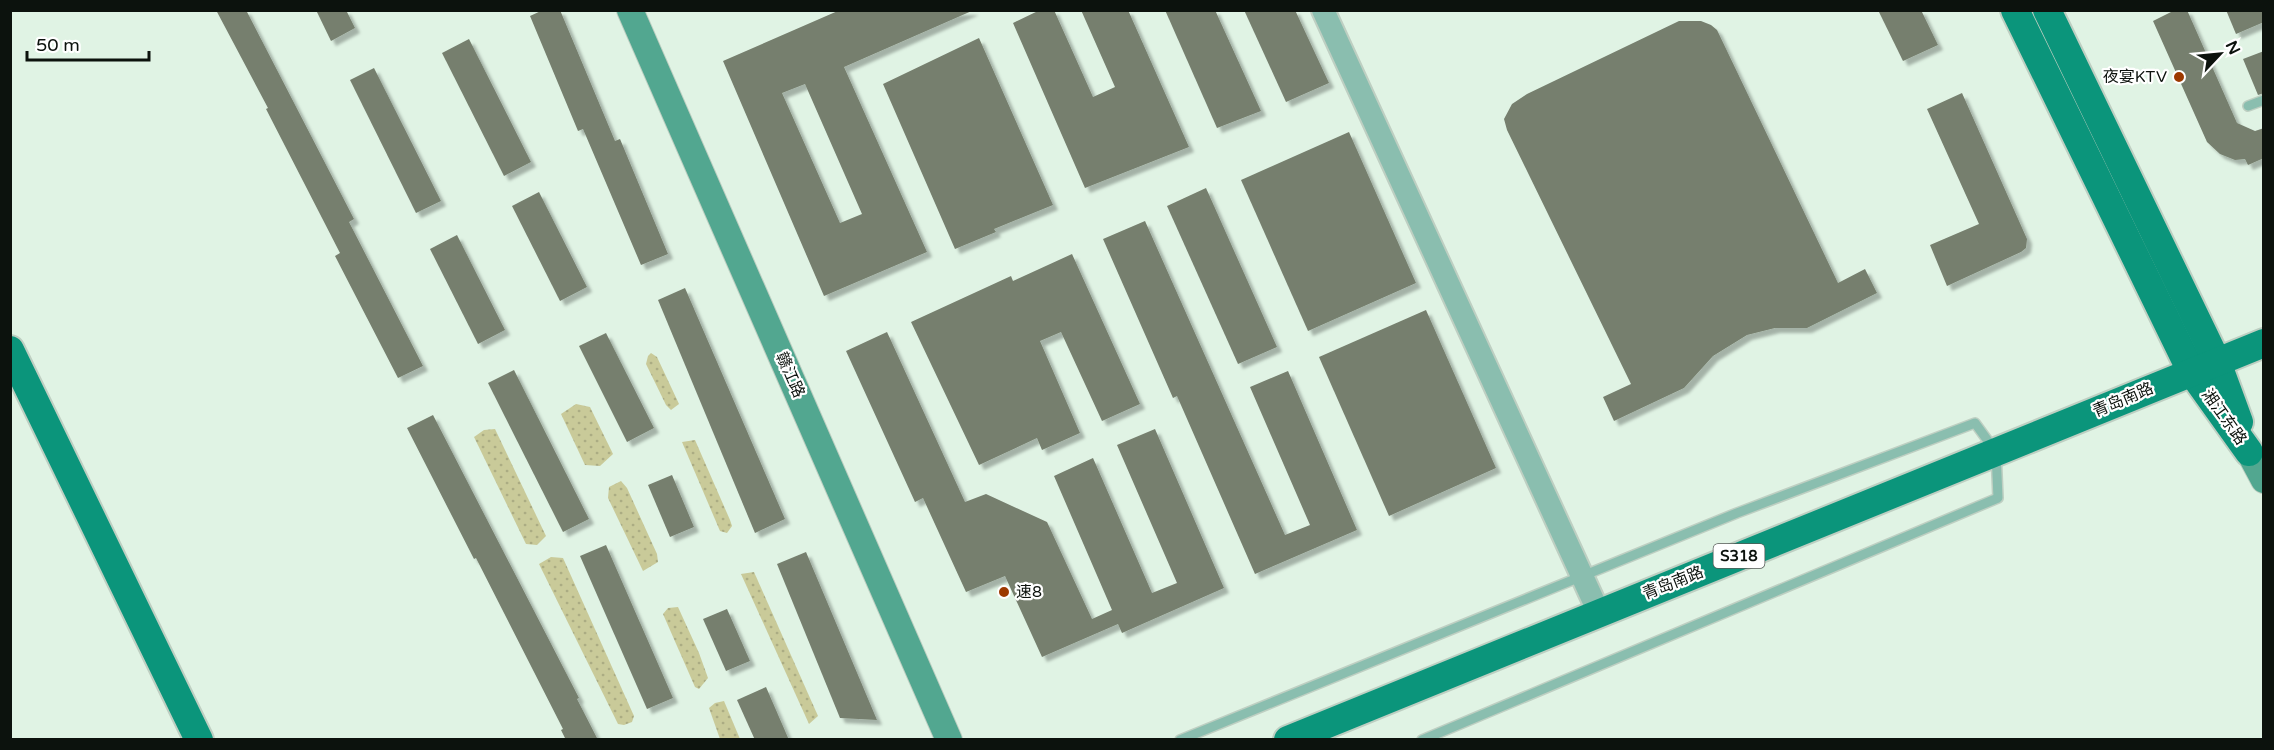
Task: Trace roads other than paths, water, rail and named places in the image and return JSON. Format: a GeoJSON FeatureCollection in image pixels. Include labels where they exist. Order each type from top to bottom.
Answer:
{"type":"FeatureCollection","features":[{"type":"Feature","properties":{"kind":"main road","name":"赣江路"},"geometry":{"type":"LineString","coordinates":[[630,10],[949,740]]}},
{"type":"Feature","properties":{"kind":"main road","name":"湘江东路"},"geometry":{"type":"LineString","coordinates":[[2015,10],[2250,452]]}},
{"type":"Feature","properties":{"kind":"main road","name":"湘江东路"},"geometry":{"type":"LineString","coordinates":[[2047,10],[2204,367]]}},
{"type":"Feature","properties":{"kind":"main road","name":"S318"},"geometry":{"type":"LineString","coordinates":[[2204,367],[2264,343]]}},
{"type":"Feature","properties":{"kind":"main road"},"geometry":{"type":"LineString","coordinates":[[10,350],[199,740]]}},
{"type":"Feature","properties":{"kind":"main road","name":"青岛南路"},"geometry":{"type":"LineString","coordinates":[[1287,740],[2204,367]]}},
{"type":"Feature","properties":{"kind":"main road"},"geometry":{"type":"LineString","coordinates":[[2250,452],[2264,480]]}},
{"type":"Feature","properties":{"kind":"street"},"geometry":{"type":"LineString","coordinates":[[1323,10],[1599,613]]}},
{"type":"Feature","properties":{"kind":"lane"},"geometry":{"type":"LineString","coordinates":[[2248,106],[2264,100]]}},
{"type":"Feature","properties":{"kind":"lane"},"geometry":{"type":"LineString","coordinates":[[1180,740],[1737,513],[1976,423],[1996,452],[1998,498],[1422,740]]}},
{"type":"Feature","properties":{"kind":"place","name":"夜宴KTV"},"geometry":{"type":"Point","coordinates":[2179,77]}},
{"type":"Feature","properties":{"kind":"place","name":"速8"},"geometry":{"type":"Point","coordinates":[1004,592]}}]}
